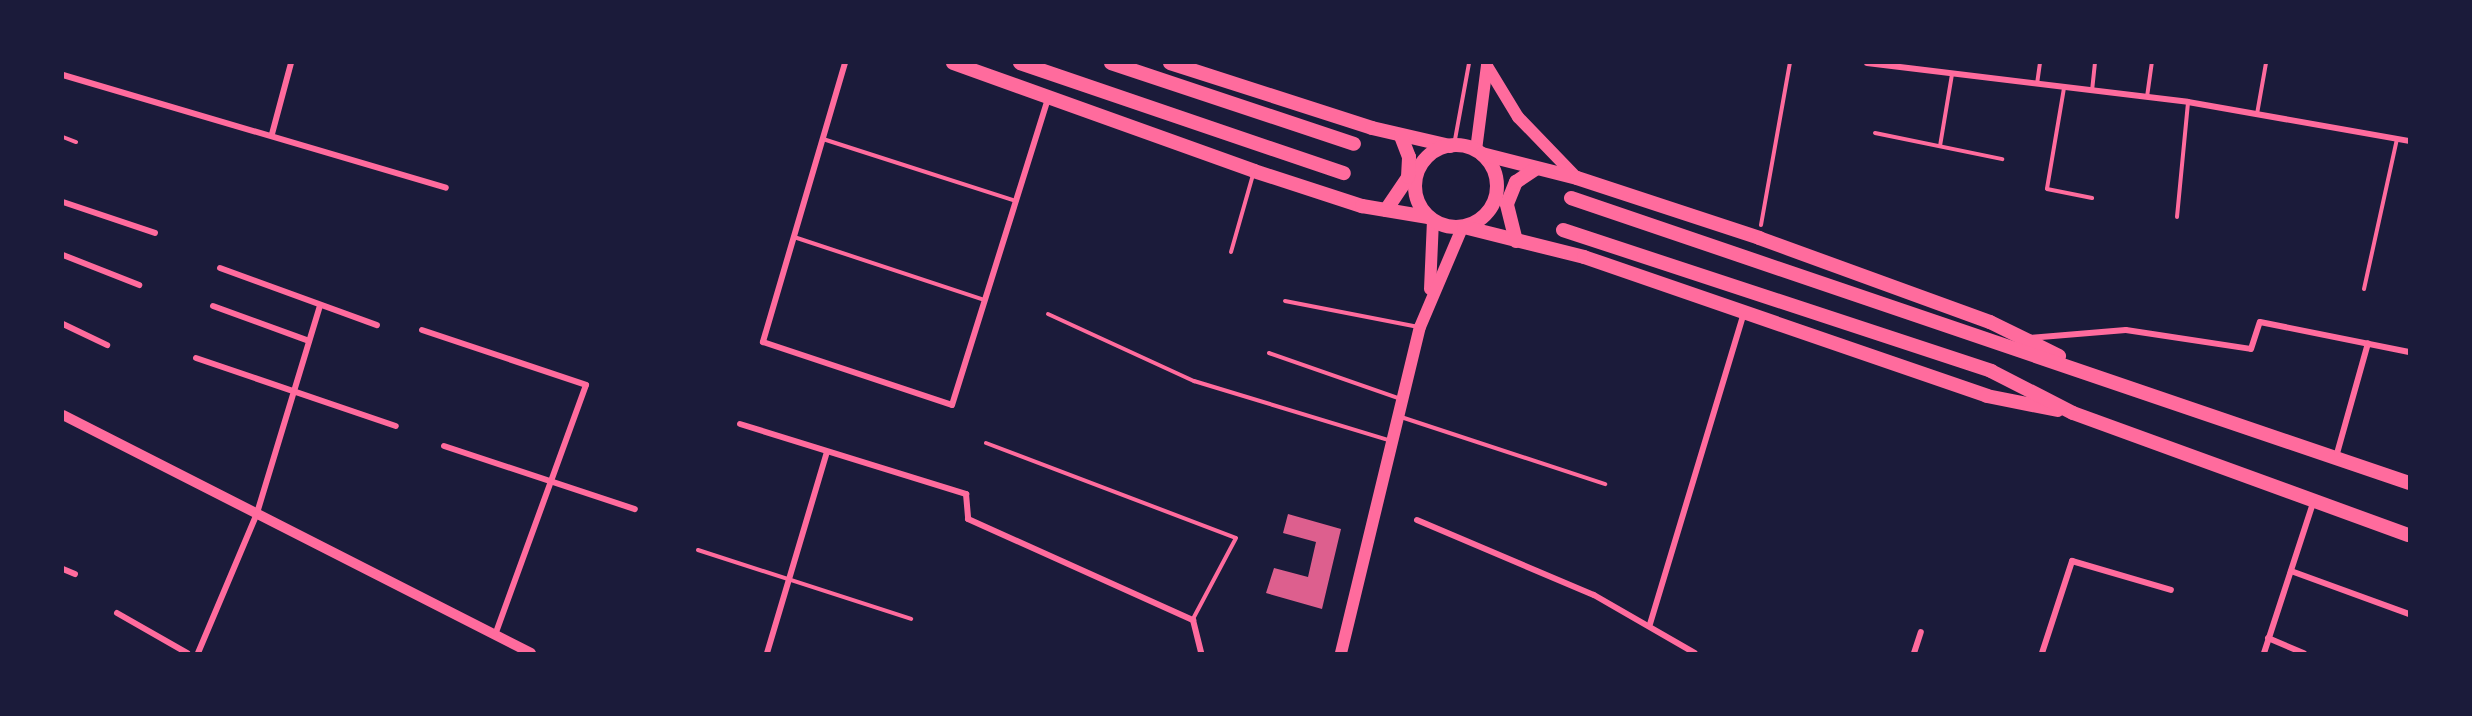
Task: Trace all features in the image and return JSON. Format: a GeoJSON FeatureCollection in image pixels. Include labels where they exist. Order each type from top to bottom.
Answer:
{"type":"FeatureCollection","features":[{"type":"Feature","properties":{"kind":"highway"},"geometry":{"type":"LineString","coordinates":[[953,63],[1048,99],[1254,171],[1386,210],[1584,257],[1987,396],[2073,413]]}},
{"type":"Feature","properties":{"kind":"highway"},"geometry":{"type":"LineString","coordinates":[[1020,63],[1344,173]]}},
{"type":"Feature","properties":{"kind":"highway"},"geometry":{"type":"LineString","coordinates":[[1111,63],[1354,144]]}},
{"type":"Feature","properties":{"kind":"highway"},"geometry":{"type":"LineString","coordinates":[[1170,63],[1401,136],[1452,145],[1535,169],[1577,178],[1759,238],[2023,338],[2088,370]]}},
{"type":"Feature","properties":{"kind":"highway"},"geometry":{"type":"LineString","coordinates":[[1386,210],[1408,177],[1409,157],[1401,136]]}},
{"type":"Feature","properties":{"kind":"highway"},"geometry":{"type":"LineString","coordinates":[[1430,219],[1416,197],[1416,174],[1429,155],[1452,145]]}},
{"type":"Feature","properties":{"kind":"highway"},"geometry":{"type":"LineString","coordinates":[[1463,227],[1485,217],[1497,196],[1496,173],[1479,152]]}},
{"type":"Feature","properties":{"kind":"highway"},"geometry":{"type":"LineString","coordinates":[[1516,241],[1507,204],[1516,182],[1535,169]]}},
{"type":"Feature","properties":{"kind":"highway"},"geometry":{"type":"LineString","coordinates":[[1570,198],[2000,346],[2088,370],[2409,483]]}},
{"type":"Feature","properties":{"kind":"highway"},"geometry":{"type":"LineString","coordinates":[[1563,230],[1991,371],[2073,413],[2409,535]]}},
{"type":"Feature","properties":{"kind":"main road"},"geometry":{"type":"LineString","coordinates":[[1479,152],[1487,64]]}},
{"type":"Feature","properties":{"kind":"main road"},"geometry":{"type":"LineString","coordinates":[[1487,64],[1518,117],[1577,178]]}},
{"type":"Feature","properties":{"kind":"main road"},"geometry":{"type":"LineString","coordinates":[[1430,219],[1430,294]]}},
{"type":"Feature","properties":{"kind":"main road"},"geometry":{"type":"LineString","coordinates":[[1341,653],[1420,327],[1430,294],[1463,227]]}},
{"type":"Feature","properties":{"kind":"main road"},"geometry":{"type":"LineString","coordinates":[[63,415],[531,653]]}},
{"type":"Feature","properties":{"kind":"street"},"geometry":{"type":"LineString","coordinates":[[272,134],[291,63]]}},
{"type":"Feature","properties":{"kind":"street"},"geometry":{"type":"LineString","coordinates":[[845,63],[763,342],[952,405],[1048,99]]}},
{"type":"Feature","properties":{"kind":"street"},"geometry":{"type":"LineString","coordinates":[[1867,63],[2188,102],[2409,141]]}},
{"type":"Feature","properties":{"kind":"street"},"geometry":{"type":"LineString","coordinates":[[63,75],[165,108],[272,134],[446,188]]}},
{"type":"Feature","properties":{"kind":"street"},"geometry":{"type":"LineString","coordinates":[[63,202],[155,234]]}},
{"type":"Feature","properties":{"kind":"street"},"geometry":{"type":"LineString","coordinates":[[63,255],[139,285]]}},
{"type":"Feature","properties":{"kind":"street"},"geometry":{"type":"LineString","coordinates":[[220,268],[377,326]]}},
{"type":"Feature","properties":{"kind":"street"},"geometry":{"type":"LineString","coordinates":[[198,653],[257,513],[320,305]]}},
{"type":"Feature","properties":{"kind":"street"},"geometry":{"type":"LineString","coordinates":[[213,306],[309,341]]}},
{"type":"Feature","properties":{"kind":"street"},"geometry":{"type":"LineString","coordinates":[[1650,624],[1744,311]]}},
{"type":"Feature","properties":{"kind":"street"},"geometry":{"type":"LineString","coordinates":[[2023,338],[2126,330],[2251,349],[2260,322],[2409,352]]}},
{"type":"Feature","properties":{"kind":"street"},"geometry":{"type":"LineString","coordinates":[[63,324],[107,345]]}},
{"type":"Feature","properties":{"kind":"street"},"geometry":{"type":"LineString","coordinates":[[422,330],[586,385],[495,635]]}},
{"type":"Feature","properties":{"kind":"street"},"geometry":{"type":"LineString","coordinates":[[2336,457],[2368,344]]}},
{"type":"Feature","properties":{"kind":"street"},"geometry":{"type":"LineString","coordinates":[[196,358],[396,426]]}},
{"type":"Feature","properties":{"kind":"street"},"geometry":{"type":"LineString","coordinates":[[740,424],[966,495],[968,519],[1192,620],[1201,653]]}},
{"type":"Feature","properties":{"kind":"street"},"geometry":{"type":"LineString","coordinates":[[444,446],[550,483],[635,509]]}},
{"type":"Feature","properties":{"kind":"street"},"geometry":{"type":"LineString","coordinates":[[767,653],[827,452]]}},
{"type":"Feature","properties":{"kind":"street"},"geometry":{"type":"LineString","coordinates":[[2264,653],[2314,500]]}},
{"type":"Feature","properties":{"kind":"street"},"geometry":{"type":"LineString","coordinates":[[1417,520],[1594,595],[1650,624],[1695,653]]}},
{"type":"Feature","properties":{"kind":"street"},"geometry":{"type":"LineString","coordinates":[[2042,653],[2066,567],[2078,559],[2171,590]]}},
{"type":"Feature","properties":{"kind":"street"},"geometry":{"type":"LineString","coordinates":[[63,569],[75,574]]}},
{"type":"Feature","properties":{"kind":"street"},"geometry":{"type":"LineString","coordinates":[[2291,571],[2409,614]]}},
{"type":"Feature","properties":{"kind":"street"},"geometry":{"type":"LineString","coordinates":[[117,614],[187,653]]}},
{"type":"Feature","properties":{"kind":"street"},"geometry":{"type":"LineString","coordinates":[[1914,653],[1921,632]]}},
{"type":"Feature","properties":{"kind":"street"},"geometry":{"type":"LineString","coordinates":[[2268,638],[2304,653]]}},
{"type":"Feature","properties":{"kind":"lane"},"geometry":{"type":"LineString","coordinates":[[1452,145],[1469,63]]}},
{"type":"Feature","properties":{"kind":"lane"},"geometry":{"type":"LineString","coordinates":[[2037,85],[2040,63]]}},
{"type":"Feature","properties":{"kind":"lane"},"geometry":{"type":"LineString","coordinates":[[2092,92],[2095,63]]}},
{"type":"Feature","properties":{"kind":"lane"},"geometry":{"type":"LineString","coordinates":[[2147,98],[2152,63]]}},
{"type":"Feature","properties":{"kind":"lane"},"geometry":{"type":"LineString","coordinates":[[2257,114],[2266,63]]}},
{"type":"Feature","properties":{"kind":"lane"},"geometry":{"type":"LineString","coordinates":[[1940,146],[1952,74]]}},
{"type":"Feature","properties":{"kind":"lane"},"geometry":{"type":"LineString","coordinates":[[2064,88],[2047,189],[2092,198]]}},
{"type":"Feature","properties":{"kind":"lane"},"geometry":{"type":"LineString","coordinates":[[2177,217],[2188,102]]}},
{"type":"Feature","properties":{"kind":"lane"},"geometry":{"type":"LineString","coordinates":[[1875,133],[2002,159]]}},
{"type":"Feature","properties":{"kind":"lane"},"geometry":{"type":"LineString","coordinates":[[63,137],[76,142]]}},
{"type":"Feature","properties":{"kind":"lane"},"geometry":{"type":"LineString","coordinates":[[823,139],[1016,201]]}},
{"type":"Feature","properties":{"kind":"lane"},"geometry":{"type":"LineString","coordinates":[[2364,290],[2397,139]]}},
{"type":"Feature","properties":{"kind":"lane"},"geometry":{"type":"LineString","coordinates":[[1231,252],[1254,171]]}},
{"type":"Feature","properties":{"kind":"lane"},"geometry":{"type":"LineString","coordinates":[[794,237],[985,300]]}},
{"type":"Feature","properties":{"kind":"lane"},"geometry":{"type":"LineString","coordinates":[[1285,301],[1420,327]]}},
{"type":"Feature","properties":{"kind":"lane"},"geometry":{"type":"LineString","coordinates":[[1048,314],[1194,381],[1392,441]]}},
{"type":"Feature","properties":{"kind":"lane"},"geometry":{"type":"LineString","coordinates":[[1269,353],[1402,399]]}},
{"type":"Feature","properties":{"kind":"lane"},"geometry":{"type":"LineString","coordinates":[[1398,416],[1605,484]]}},
{"type":"Feature","properties":{"kind":"lane"},"geometry":{"type":"LineString","coordinates":[[986,443],[1236,538],[1192,620]]}},
{"type":"Feature","properties":{"kind":"lane"},"geometry":{"type":"LineString","coordinates":[[698,550],[911,619]]}},
{"type":"Feature","properties":{"kind":"path"},"geometry":{"type":"LineString","coordinates":[[1759,238],[1790,63]]}},
{"type":"Feature","properties":{"kind":"building"},"geometry":{"type":"Polygon","coordinates":[[[1288,514],[1341,529],[1322,609],[1266,593],[1274,568],[1308,577],[1316,542],[1283,533],[1288,514]]]}}]}
